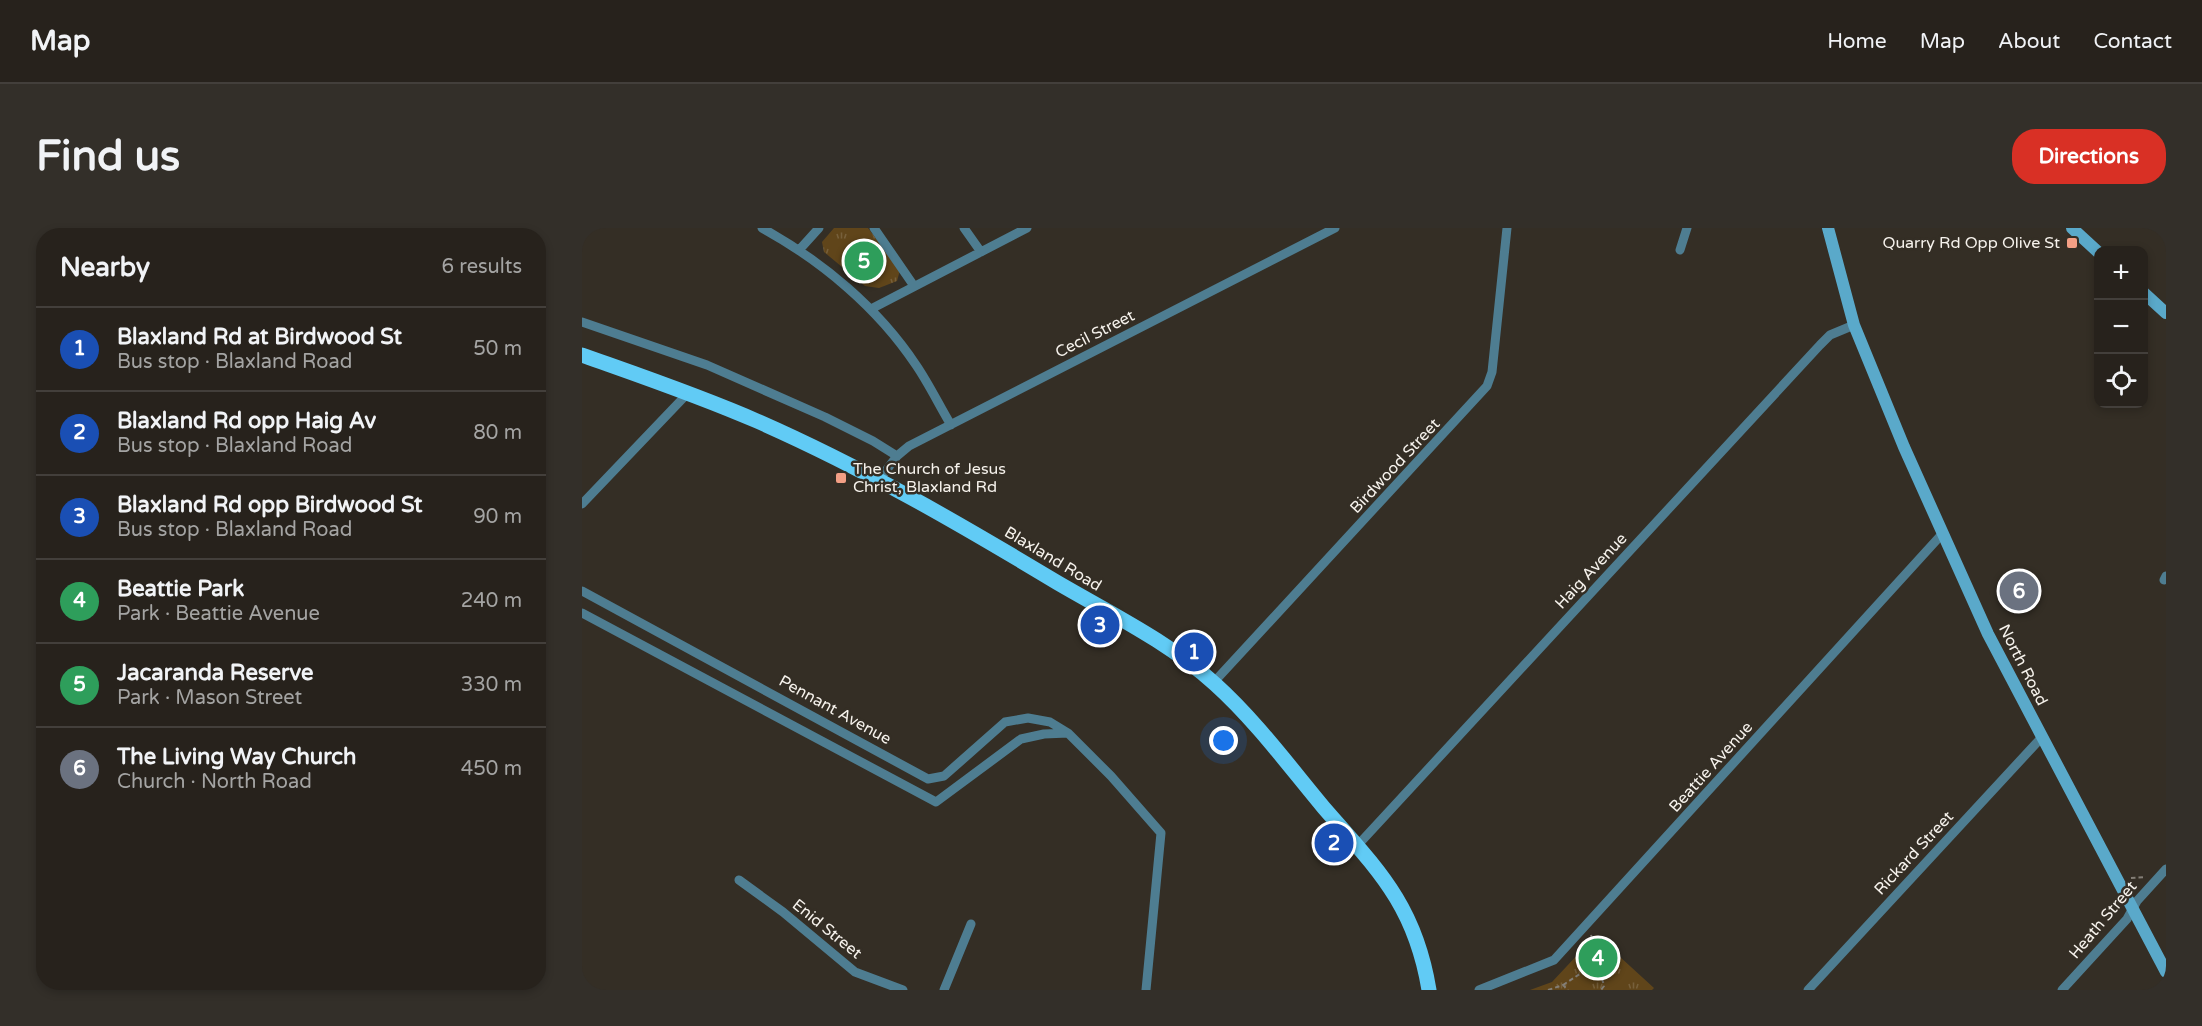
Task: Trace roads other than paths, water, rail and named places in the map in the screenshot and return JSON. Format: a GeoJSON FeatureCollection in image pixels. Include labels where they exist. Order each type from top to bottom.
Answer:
{"type":"FeatureCollection","features":[{"type":"Feature","properties":{"kind":"main road","name":"Blaxland Road"},"geometry":{"type":"LineString","coordinates":[[582,355],[688,393],[757,421],[879,480],[1161,644],[1214,682],[1357,846],[1394,893],[1412,923],[1419,942],[1429,990]]}},
{"type":"Feature","properties":{"kind":"street"},"geometry":{"type":"LineString","coordinates":[[762,228],[800,249],[871,309],[916,364],[951,425]]}},
{"type":"Feature","properties":{"kind":"street"},"geometry":{"type":"LineString","coordinates":[[800,249],[819,228]]}},
{"type":"Feature","properties":{"kind":"street"},"geometry":{"type":"LineString","coordinates":[[874,228],[914,286]]}},
{"type":"Feature","properties":{"kind":"street"},"geometry":{"type":"LineString","coordinates":[[964,228],[981,252]]}},
{"type":"Feature","properties":{"kind":"street"},"geometry":{"type":"LineString","coordinates":[[871,309],[1027,228]]}},
{"type":"Feature","properties":{"kind":"street","name":"Cecil Street"},"geometry":{"type":"LineString","coordinates":[[879,480],[897,456],[909,446],[1335,228]]}},
{"type":"Feature","properties":{"kind":"street","name":"Birdwood Street"},"geometry":{"type":"LineString","coordinates":[[1214,682],[1487,386],[1492,372],[1507,228]]}},
{"type":"Feature","properties":{"kind":"street"},"geometry":{"type":"LineString","coordinates":[[1680,250],[1687,228]]}},
{"type":"Feature","properties":{"kind":"street","name":"North Road"},"geometry":{"type":"LineString","coordinates":[[1828,228],[1854,325],[1988,634],[2166,972]]}},
{"type":"Feature","properties":{"kind":"street"},"geometry":{"type":"LineString","coordinates":[[2072,228],[2094,248]]}},
{"type":"Feature","properties":{"kind":"street"},"geometry":{"type":"LineString","coordinates":[[2148,296],[2166,313]]}},
{"type":"Feature","properties":{"kind":"street"},"geometry":{"type":"LineString","coordinates":[[582,322],[707,365],[834,422],[897,456]]}},
{"type":"Feature","properties":{"kind":"street","name":"Haig Avenue"},"geometry":{"type":"LineString","coordinates":[[1357,846],[1820,345],[1830,335],[1854,325]]}},
{"type":"Feature","properties":{"kind":"street"},"geometry":{"type":"LineString","coordinates":[[582,504],[688,393]]}},
{"type":"Feature","properties":{"kind":"street","name":"Beattie Avenue"},"geometry":{"type":"LineString","coordinates":[[1479,990],[1554,960],[1943,533]]}},
{"type":"Feature","properties":{"kind":"street","name":"Pennant Avenue"},"geometry":{"type":"LineString","coordinates":[[582,591],[928,778],[944,776],[1005,722],[1028,718],[1050,722],[1068,733],[1112,776],[1161,833],[1146,990]]}},
{"type":"Feature","properties":{"kind":"street","name":"Pennant Avenue"},"geometry":{"type":"LineString","coordinates":[[582,613],[936,802],[1021,739],[1044,734],[1068,733]]}},
{"type":"Feature","properties":{"kind":"street","name":"Rickard Street"},"geometry":{"type":"LineString","coordinates":[[1808,990],[2042,736]]}},
{"type":"Feature","properties":{"kind":"street","name":"Heath Street"},"geometry":{"type":"LineString","coordinates":[[2062,990],[2127,919],[2132,909],[2166,869]]}},
{"type":"Feature","properties":{"kind":"street","name":"Enid Street"},"geometry":{"type":"LineString","coordinates":[[739,880],[783,912],[855,972],[903,990]]}},
{"type":"Feature","properties":{"kind":"street"},"geometry":{"type":"LineString","coordinates":[[944,990],[971,924]]}},
{"type":"Feature","properties":{"kind":"place","name":"Quarry Rd Opp Olive St"},"geometry":{"type":"Point","coordinates":[2072,243]}},
{"type":"Feature","properties":{"kind":"place","name":"Jacaranda Reserve"},"geometry":{"type":"Point","coordinates":[864,261]}},
{"type":"Feature","properties":{"kind":"place","name":"The Church of Jesus Christ, Blaxland Rd"},"geometry":{"type":"Point","coordinates":[841,478]}},
{"type":"Feature","properties":{"kind":"place","name":"The Living Way Church"},"geometry":{"type":"Point","coordinates":[2019,591]}},
{"type":"Feature","properties":{"kind":"place","name":"Blaxland Rd opp Birdwood St"},"geometry":{"type":"Point","coordinates":[1100,625]}},
{"type":"Feature","properties":{"kind":"place","name":"Blaxland Rd at Birdwood St"},"geometry":{"type":"Point","coordinates":[1194,652]}},
{"type":"Feature","properties":{"kind":"place","name":"Blaxland Rd opp Haig Av"},"geometry":{"type":"Point","coordinates":[1334,843]}},
{"type":"Feature","properties":{"kind":"place","name":"Beattie Park"},"geometry":{"type":"Point","coordinates":[1598,958]}}]}
